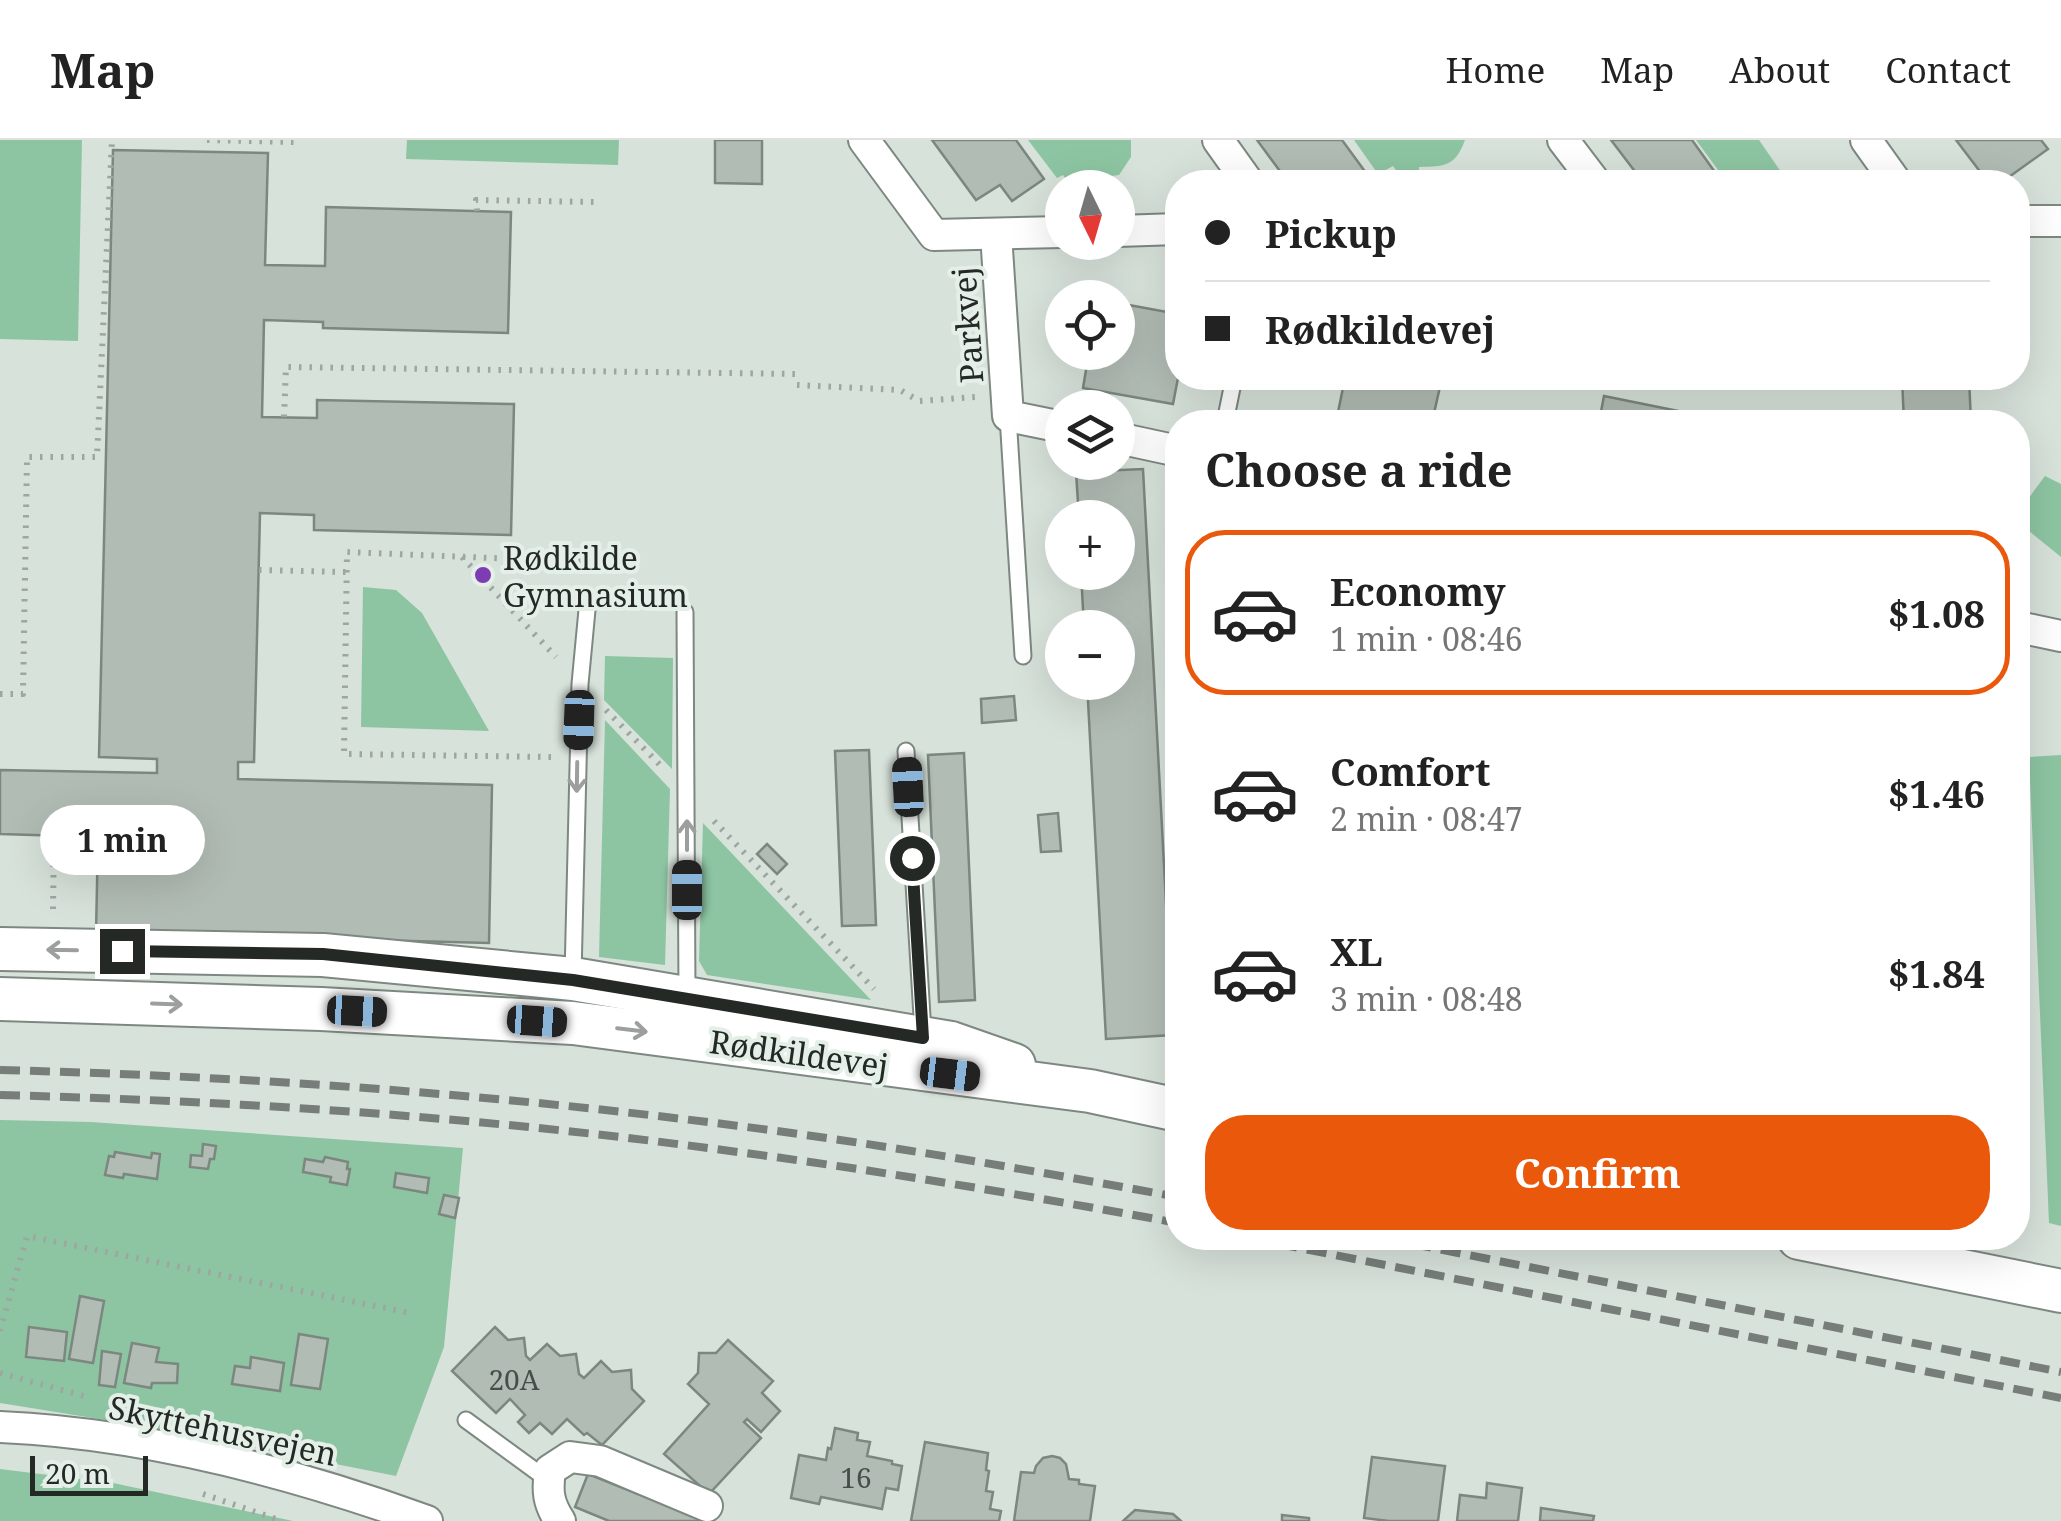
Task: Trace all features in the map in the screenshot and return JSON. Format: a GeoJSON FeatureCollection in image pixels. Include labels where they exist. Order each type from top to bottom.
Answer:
{"type":"FeatureCollection","features":[{"type":"Feature","properties":{"kind":"street"},"geometry":{"type":"LineString","coordinates":[[864,140],[934,235],[1045,233]]}},
{"type":"Feature","properties":{"kind":"street"},"geometry":{"type":"LineString","coordinates":[[1218,140],[1239,170]]}},
{"type":"Feature","properties":{"kind":"street"},"geometry":{"type":"LineString","coordinates":[[1564,140],[1587,170]]}},
{"type":"Feature","properties":{"kind":"street"},"geometry":{"type":"LineString","coordinates":[[1866,140],[1887,170]]}},
{"type":"Feature","properties":{"kind":"street"},"geometry":{"type":"LineString","coordinates":[[2030,221],[2061,220]]}},
{"type":"Feature","properties":{"kind":"street"},"geometry":{"type":"LineString","coordinates":[[1135,230],[1165,229]]}},
{"type":"Feature","properties":{"kind":"street","name":"Parkvej"},"geometry":{"type":"LineString","coordinates":[[996,234],[1007,405],[1045,420]]}},
{"type":"Feature","properties":{"kind":"street"},"geometry":{"type":"LineString","coordinates":[[1135,442],[1165,448]]}},
{"type":"Feature","properties":{"kind":"street"},"geometry":{"type":"LineString","coordinates":[[2030,630],[2061,636]]}},
{"type":"Feature","properties":{"kind":"street","name":"Rødkildevej"},"geometry":{"type":"LineString","coordinates":[[0,949],[323,954],[573,1001],[687,1017],[952,1043],[1090,1091]]}},
{"type":"Feature","properties":{"kind":"street","name":"Rødkildevej"},"geometry":{"type":"LineString","coordinates":[[0,1000],[321,1009],[573,1001]]}},
{"type":"Feature","properties":{"kind":"street","name":"Rødkildevej"},"geometry":{"type":"LineString","coordinates":[[687,1017],[950,1074],[1090,1091],[1165,1107]]}},
{"type":"Feature","properties":{"kind":"street"},"geometry":{"type":"LineString","coordinates":[[1909,1250],[2061,1291]]}},
{"type":"Feature","properties":{"kind":"street","name":"Skyttehusvejen"},"geometry":{"type":"LineString","coordinates":[[0,1428],[49,1429],[190,1452],[347,1492],[427,1521]]}},
{"type":"Feature","properties":{"kind":"street"},"geometry":{"type":"LineString","coordinates":[[560,1521],[549,1505],[548,1480],[550,1470],[570,1457],[600,1460],[708,1506]]}},
{"type":"Feature","properties":{"kind":"lane"},"geometry":{"type":"LineString","coordinates":[[1007,405],[1023,656]]}},
{"type":"Feature","properties":{"kind":"lane"},"geometry":{"type":"LineString","coordinates":[[573,1001],[580,684],[587,610]]}},
{"type":"Feature","properties":{"kind":"lane","name":"Rødkildevej"},"geometry":{"type":"LineString","coordinates":[[684,612],[687,1017]]}},
{"type":"Feature","properties":{"kind":"lane"},"geometry":{"type":"LineString","coordinates":[[906,751],[923,1038]]}},
{"type":"Feature","properties":{"kind":"lane"},"geometry":{"type":"LineString","coordinates":[[466,1420],[548,1480]]}},
{"type":"Feature","properties":{"kind":"path"},"geometry":{"type":"LineString","coordinates":[[0,694],[23,694],[28,458],[97,457],[112,140]]}},
{"type":"Feature","properties":{"kind":"path"},"geometry":{"type":"LineString","coordinates":[[207,140],[294,142]]}},
{"type":"Feature","properties":{"kind":"path"},"geometry":{"type":"LineString","coordinates":[[477,210],[476,200],[594,202]]}},
{"type":"Feature","properties":{"kind":"path"},"geometry":{"type":"LineString","coordinates":[[284,417],[286,366],[797,374]]}},
{"type":"Feature","properties":{"kind":"path"},"geometry":{"type":"LineString","coordinates":[[797,385],[900,390],[919,400],[1007,405]]}},
{"type":"Feature","properties":{"kind":"path"},"geometry":{"type":"LineString","coordinates":[[578,757],[344,754],[346,552],[588,562]]}},
{"type":"Feature","properties":{"kind":"path"},"geometry":{"type":"LineString","coordinates":[[259,570],[346,572]]}},
{"type":"Feature","properties":{"kind":"path"},"geometry":{"type":"LineString","coordinates":[[54,836],[54,864]]}},
{"type":"Feature","properties":{"kind":"path"},"geometry":{"type":"LineString","coordinates":[[0,1331],[27,1236],[410,1313]]}},
{"type":"Feature","properties":{"kind":"green space"},"geometry":{"type":"Polygon","coordinates":[[[0,140],[82,140],[78,341],[0,339],[0,140]]]}},
{"type":"Feature","properties":{"kind":"green space"},"geometry":{"type":"Polygon","coordinates":[[[407,140],[619,140],[618,165],[406,159],[407,140]]]}},
{"type":"Feature","properties":{"kind":"green space"},"geometry":{"type":"Polygon","coordinates":[[[1028,140],[1131,140],[1131,157],[1122,170],[1051,170],[1028,140]]]}},
{"type":"Feature","properties":{"kind":"green space"},"geometry":{"type":"Polygon","coordinates":[[[1354,140],[1465,140],[1448,163],[1419,170],[1396,170],[1393,166],[1375,170],[1354,140]]]}},
{"type":"Feature","properties":{"kind":"green space"},"geometry":{"type":"Polygon","coordinates":[[[1696,140],[1759,140],[1780,170],[1718,170],[1696,140]]]}},
{"type":"Feature","properties":{"kind":"green space"},"geometry":{"type":"Polygon","coordinates":[[[2045,476],[2061,484],[2061,557],[2030,532],[2030,496],[2045,476]]]}},
{"type":"Feature","properties":{"kind":"green space"},"geometry":{"type":"Polygon","coordinates":[[[363,587],[396,590],[422,613],[489,731],[361,727],[363,587]]]}},
{"type":"Feature","properties":{"kind":"green space"},"geometry":{"type":"Polygon","coordinates":[[[605,656],[673,658],[672,769],[604,700],[605,656]]]}},
{"type":"Feature","properties":{"kind":"green space"},"geometry":{"type":"Polygon","coordinates":[[[605,720],[670,789],[665,965],[599,957],[605,720]]]}},
{"type":"Feature","properties":{"kind":"green space"},"geometry":{"type":"Polygon","coordinates":[[[2061,755],[2061,1226],[2049,1223],[2030,757],[2061,755]]]}},
{"type":"Feature","properties":{"kind":"green space"},"geometry":{"type":"Polygon","coordinates":[[[703,823],[871,1000],[707,975],[699,961],[703,823]]]}},
{"type":"Feature","properties":{"kind":"green space"},"geometry":{"type":"Polygon","coordinates":[[[0,1120],[91,1122],[463,1148],[444,1347],[396,1476],[155,1428],[0,1403],[0,1120]]]}},
{"type":"Feature","properties":{"kind":"green space"},"geometry":{"type":"Polygon","coordinates":[[[0,1469],[113,1483],[293,1521],[0,1521],[0,1469]]]}},
{"type":"Feature","properties":{"kind":"building"},"geometry":{"type":"Polygon","coordinates":[[[715,140],[762,140],[762,184],[715,183],[715,140]]]}},
{"type":"Feature","properties":{"kind":"building"},"geometry":{"type":"Polygon","coordinates":[[[932,140],[1016,140],[1044,179],[1012,201],[1000,185],[976,200],[932,140]]]}},
{"type":"Feature","properties":{"kind":"building"},"geometry":{"type":"Polygon","coordinates":[[[1257,140],[1342,140],[1364,170],[1279,170],[1257,140]]]}},
{"type":"Feature","properties":{"kind":"building"},"geometry":{"type":"Polygon","coordinates":[[[1611,140],[1692,140],[1713,170],[1634,170],[1611,140]]]}},
{"type":"Feature","properties":{"kind":"building"},"geometry":{"type":"Polygon","coordinates":[[[1956,140],[2041,140],[2048,149],[2019,170],[1979,170],[1956,140]]]}},
{"type":"Feature","properties":{"kind":"building"},"geometry":{"type":"Polygon","coordinates":[[[113,150],[268,153],[265,265],[325,266],[326,207],[511,212],[508,333],[323,328],[323,322],[264,320],[262,417],[317,418],[317,400],[514,404],[511,535],[314,530],[314,515],[260,513],[254,762],[238,762],[238,779],[492,785],[489,943],[96,933],[98,837],[0,834],[0,770],[157,773],[157,759],[99,757],[113,150]]]}},
{"type":"Feature","properties":{"kind":"building"},"geometry":{"type":"Polygon","coordinates":[[[1135,306],[1165,312],[1165,390],[1176,390],[1173,404],[1135,397],[1135,390],[1083,388],[1086,370],[1135,370],[1135,306]]]}},
{"type":"Feature","properties":{"kind":"building"},"geometry":{"type":"Polygon","coordinates":[[[1343,390],[1439,390],[1435,410],[1338,410],[1343,390]]]}},
{"type":"Feature","properties":{"kind":"building"},"geometry":{"type":"Polygon","coordinates":[[[1903,390],[1970,390],[1970,410],[1903,410],[1903,390]]]}},
{"type":"Feature","properties":{"kind":"building"},"geometry":{"type":"Polygon","coordinates":[[[1604,396],[1673,410],[1601,410],[1604,396]]]}},
{"type":"Feature","properties":{"kind":"building"},"geometry":{"type":"Polygon","coordinates":[[[1135,469],[1143,469],[1165,884],[1165,1035],[1106,1039],[1088,700],[1135,700],[1135,610],[1083,610],[1082,590],[1135,590],[1135,500],[1078,500],[1077,480],[1135,480],[1135,469]]]}},
{"type":"Feature","properties":{"kind":"building"},"geometry":{"type":"Polygon","coordinates":[[[1014,696],[1016,720],[982,723],[981,699],[1014,696]]]}},
{"type":"Feature","properties":{"kind":"building"},"geometry":{"type":"Polygon","coordinates":[[[869,750],[876,925],[842,926],[835,751],[869,750]]]}},
{"type":"Feature","properties":{"kind":"building"},"geometry":{"type":"Polygon","coordinates":[[[964,753],[975,1000],[939,1002],[928,755],[964,753]]]}},
{"type":"Feature","properties":{"kind":"building"},"geometry":{"type":"Polygon","coordinates":[[[1058,813],[1061,851],[1041,852],[1038,815],[1058,813]]]}},
{"type":"Feature","properties":{"kind":"building"},"geometry":{"type":"Polygon","coordinates":[[[767,844],[787,864],[777,874],[757,854],[767,844]]]}},
{"type":"Feature","properties":{"kind":"building"},"geometry":{"type":"Polygon","coordinates":[[[203,1144],[216,1146],[214,1159],[210,1159],[208,1169],[190,1167],[191,1155],[202,1156],[203,1144]]]}},
{"type":"Feature","properties":{"kind":"building"},"geometry":{"type":"Polygon","coordinates":[[[115,1152],[151,1158],[152,1153],[160,1154],[157,1179],[105,1175],[109,1156],[114,1157],[115,1152]]]}},
{"type":"Feature","properties":{"kind":"building"},"geometry":{"type":"Polygon","coordinates":[[[325,1157],[348,1162],[347,1185],[330,1182],[331,1177],[303,1172],[305,1159],[323,1162],[325,1157]]]}},
{"type":"Feature","properties":{"kind":"building"},"geometry":{"type":"Polygon","coordinates":[[[396,1173],[429,1178],[427,1193],[394,1187],[396,1173]]]}},
{"type":"Feature","properties":{"kind":"building"},"geometry":{"type":"Polygon","coordinates":[[[444,1195],[459,1198],[455,1218],[439,1214],[444,1195]]]}},
{"type":"Feature","properties":{"kind":"building"},"geometry":{"type":"Polygon","coordinates":[[[80,1296],[104,1301],[93,1363],[69,1359],[80,1296]]]}},
{"type":"Feature","properties":{"kind":"building"},"geometry":{"type":"Polygon","coordinates":[[[29,1327],[67,1332],[64,1361],[26,1357],[29,1327]]]}},
{"type":"Feature","properties":{"kind":"building"},"geometry":{"type":"Polygon","coordinates":[[[495,1327],[508,1340],[524,1338],[530,1360],[547,1344],[560,1356],[576,1354],[579,1374],[584,1378],[601,1361],[612,1372],[631,1370],[632,1389],[644,1401],[602,1445],[567,1419],[552,1434],[540,1423],[529,1433],[518,1422],[525,1415],[510,1399],[496,1413],[452,1371],[495,1327]]]}},
{"type":"Feature","properties":{"kind":"building"},"geometry":{"type":"Polygon","coordinates":[[[299,1334],[328,1339],[320,1389],[291,1385],[299,1334]]]}},
{"type":"Feature","properties":{"kind":"building"},"geometry":{"type":"Polygon","coordinates":[[[728,1340],[773,1381],[762,1393],[780,1411],[761,1432],[747,1419],[744,1422],[761,1438],[709,1494],[664,1454],[709,1404],[688,1384],[698,1373],[699,1353],[716,1353],[728,1340]]]}},
{"type":"Feature","properties":{"kind":"building"},"geometry":{"type":"Polygon","coordinates":[[[132,1343],[159,1348],[156,1362],[178,1364],[177,1383],[152,1383],[151,1388],[124,1383],[132,1343]]]}},
{"type":"Feature","properties":{"kind":"building"},"geometry":{"type":"Polygon","coordinates":[[[102,1351],[121,1354],[115,1387],[99,1385],[102,1351]]]}},
{"type":"Feature","properties":{"kind":"building"},"geometry":{"type":"Polygon","coordinates":[[[251,1357],[284,1363],[280,1391],[232,1384],[235,1366],[250,1368],[251,1357]]]}},
{"type":"Feature","properties":{"kind":"building"},"geometry":{"type":"Polygon","coordinates":[[[835,1428],[858,1433],[857,1440],[870,1442],[867,1456],[902,1466],[898,1490],[886,1488],[882,1509],[821,1497],[819,1504],[791,1498],[799,1455],[826,1460],[835,1428]]]}},
{"type":"Feature","properties":{"kind":"building"},"geometry":{"type":"Polygon","coordinates":[[[925,1442],[988,1453],[986,1491],[993,1492],[990,1509],[1001,1511],[999,1521],[911,1521],[925,1442]]]}},
{"type":"Feature","properties":{"kind":"building"},"geometry":{"type":"Polygon","coordinates":[[[1052,1456],[1066,1464],[1069,1479],[1095,1486],[1090,1521],[1014,1521],[1021,1472],[1034,1473],[1043,1458],[1052,1456]]]}},
{"type":"Feature","properties":{"kind":"building"},"geometry":{"type":"Polygon","coordinates":[[[1372,1457],[1445,1466],[1438,1521],[1364,1518],[1372,1457]]]}},
{"type":"Feature","properties":{"kind":"building"},"geometry":{"type":"Polygon","coordinates":[[[588,1474],[706,1521],[609,1521],[575,1507],[588,1474]]]}},
{"type":"Feature","properties":{"kind":"building"},"geometry":{"type":"Polygon","coordinates":[[[1487,1483],[1522,1488],[1518,1521],[1457,1521],[1460,1495],[1486,1498],[1487,1483]]]}},
{"type":"Feature","properties":{"kind":"building"},"geometry":{"type":"Polygon","coordinates":[[[1541,1508],[1594,1516],[1593,1521],[1540,1521],[1541,1508]]]}},
{"type":"Feature","properties":{"kind":"building"},"geometry":{"type":"Polygon","coordinates":[[[1135,1510],[1173,1514],[1181,1521],[1123,1521],[1135,1510]]]}},
{"type":"Feature","properties":{"kind":"building"},"geometry":{"type":"Polygon","coordinates":[[[1282,1515],[1309,1518],[1309,1521],[1282,1521],[1282,1515]]]}},
{"type":"Feature","properties":{"kind":"railway"},"geometry":{"type":"LineString","coordinates":[[0,1070],[358,1087],[626,1112],[889,1147],[1165,1195]]}},
{"type":"Feature","properties":{"kind":"railway"},"geometry":{"type":"LineString","coordinates":[[0,1095],[269,1106],[537,1128],[831,1165],[1165,1221]]}},
{"type":"Feature","properties":{"kind":"railway"},"geometry":{"type":"LineString","coordinates":[[1309,1250],[2061,1398]]}},
{"type":"Feature","properties":{"kind":"railway"},"geometry":{"type":"LineString","coordinates":[[1443,1250],[2061,1372]]}},
{"type":"Feature","properties":{"kind":"place","name":"Rødkilde Gymnasium"},"geometry":{"type":"Point","coordinates":[483,575]}},
{"type":"Feature","properties":{"kind":"route"},"geometry":{"type":"LineString","coordinates":[[122,951],[323,954],[573,980],[923,1038],[912,858]]}}]}
